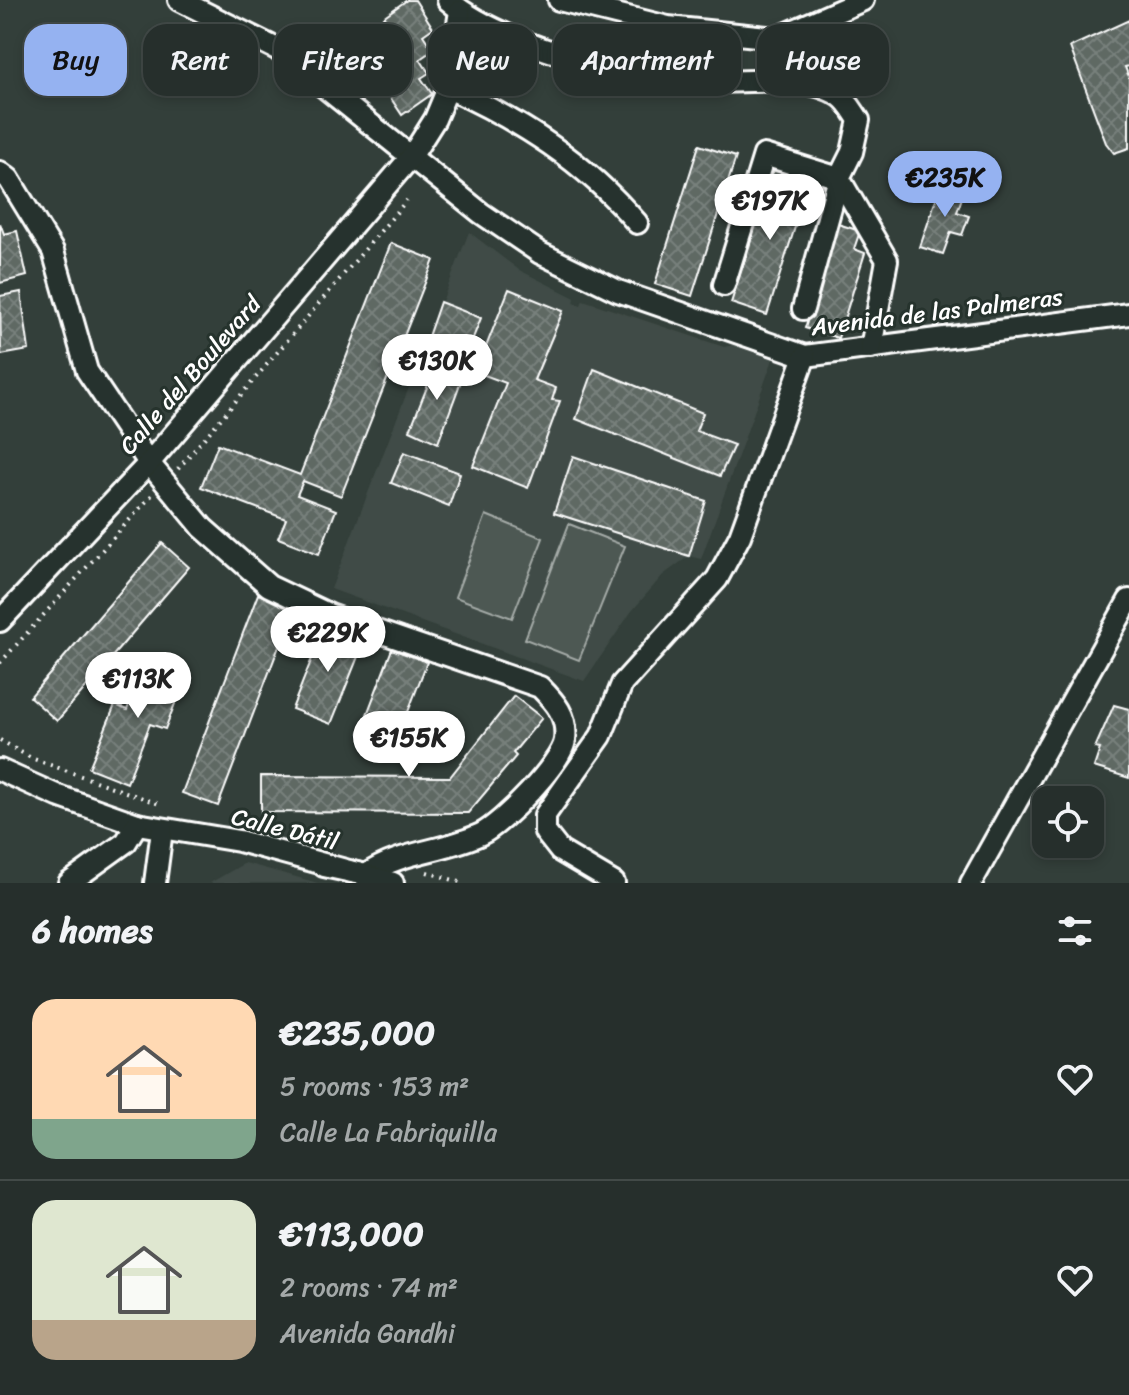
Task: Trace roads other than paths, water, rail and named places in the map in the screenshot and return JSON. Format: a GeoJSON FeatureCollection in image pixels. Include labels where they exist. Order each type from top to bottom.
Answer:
{"type":"FeatureCollection","features":[{"type":"Feature","properties":{"kind":"street","name":"Avenida de las Palmeras"},"geometry":{"type":"LineString","coordinates":[[179,0],[277,49],[481,213],[540,253],[618,291],[805,356],[1129,314]]}},
{"type":"Feature","properties":{"kind":"street"},"geometry":{"type":"LineString","coordinates":[[559,0],[668,27],[777,38],[863,0]]}},
{"type":"Feature","properties":{"kind":"street"},"geometry":{"type":"LineString","coordinates":[[454,5],[507,37],[677,81],[816,85],[842,97],[859,120],[852,152],[839,178],[803,309]]}},
{"type":"Feature","properties":{"kind":"street","name":"Calle del Boulevard"},"geometry":{"type":"LineString","coordinates":[[0,621],[149,463],[411,157],[435,119],[445,96]]}},
{"type":"Feature","properties":{"kind":"street"},"geometry":{"type":"LineString","coordinates":[[465,96],[521,123],[564,153],[613,195],[637,223]]}},
{"type":"Feature","properties":{"kind":"street"},"geometry":{"type":"LineString","coordinates":[[724,285],[764,155],[839,178],[887,260],[871,348]]}},
{"type":"Feature","properties":{"kind":"street"},"geometry":{"type":"LineString","coordinates":[[0,172],[9,179],[53,251],[87,371],[149,463],[203,528],[269,586],[330,615],[540,687],[561,707],[565,741],[540,781],[483,833],[383,863],[366,875],[324,866]]}},
{"type":"Feature","properties":{"kind":"street"},"geometry":{"type":"LineString","coordinates":[[614,883],[560,851],[545,832],[545,815],[601,736],[622,684],[717,579],[740,536],[805,356]]}},
{"type":"Feature","properties":{"kind":"street"},"geometry":{"type":"LineString","coordinates":[[971,883],[1129,600]]}},
{"type":"Feature","properties":{"kind":"street","name":"Calle Dátil"},"geometry":{"type":"LineString","coordinates":[[0,770],[58,796],[137,824],[239,841],[393,883]]}},
{"type":"Feature","properties":{"kind":"street"},"geometry":{"type":"LineString","coordinates":[[69,883],[126,842],[137,824]]}},
{"type":"Feature","properties":{"kind":"street"},"geometry":{"type":"LineString","coordinates":[[155,883],[162,830]]}}]}
